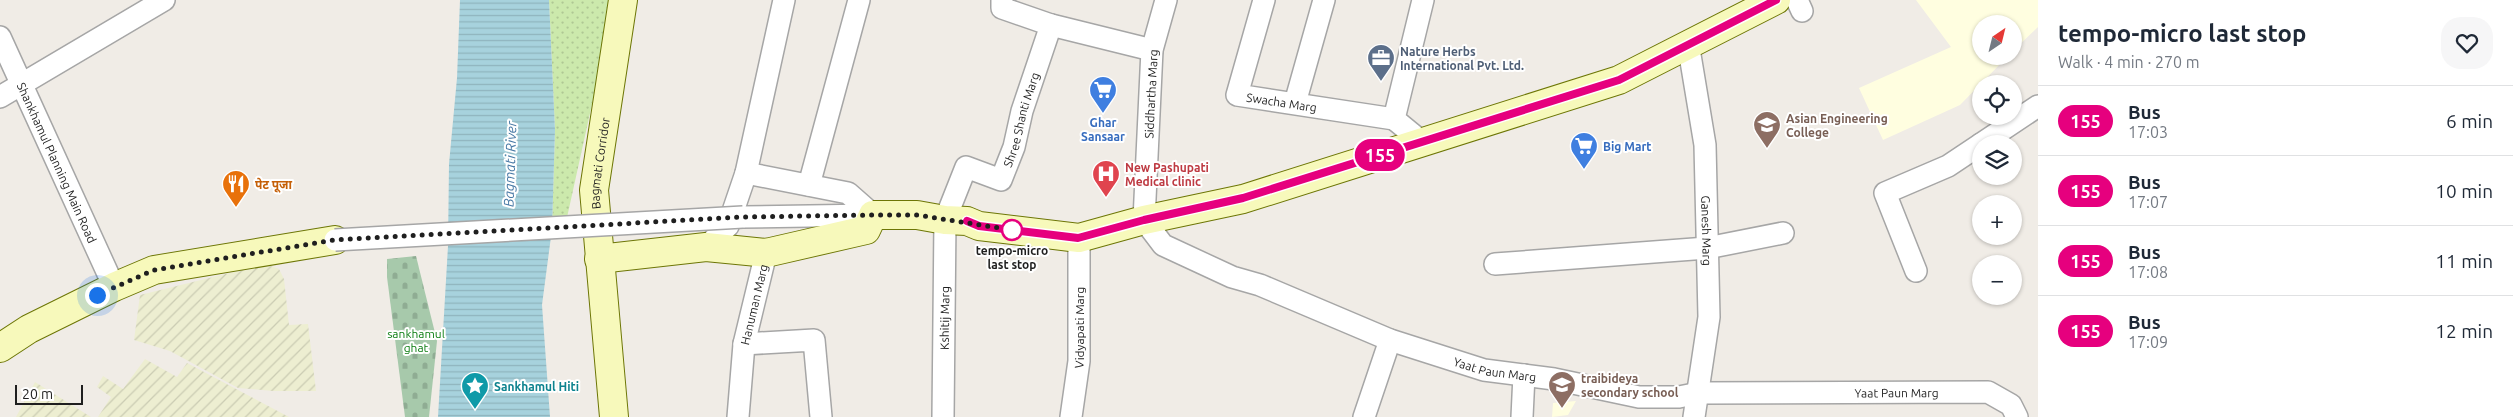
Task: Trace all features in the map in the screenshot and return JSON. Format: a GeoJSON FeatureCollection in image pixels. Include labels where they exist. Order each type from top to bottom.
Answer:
{"type":"FeatureCollection","features":[{"type":"Feature","properties":{"kind":"main road","name":"Bagmati Corridor"},"geometry":{"type":"LineString","coordinates":[[614,417],[594,190],[624,0]]}},
{"type":"Feature","properties":{"kind":"main road"},"geometry":{"type":"LineString","coordinates":[[873,215],[917,215],[979,226],[1078,238],[1144,220],[1243,198],[1619,80],[1688,43],[1776,0]]}},
{"type":"Feature","properties":{"kind":"main road","name":"Hanuman Marg"},"geometry":{"type":"LineString","coordinates":[[766,253],[866,230],[873,215]]}},
{"type":"Feature","properties":{"kind":"main road"},"geometry":{"type":"LineString","coordinates":[[0,348],[29,329],[114,287],[154,270],[334,240]]}},
{"type":"Feature","properties":{"kind":"main road"},"geometry":{"type":"LineString","coordinates":[[599,259],[706,247],[766,253]]}},
{"type":"Feature","properties":{"kind":"street"},"geometry":{"type":"LineString","coordinates":[[706,247],[728,226],[746,173],[784,0]]}},
{"type":"Feature","properties":{"kind":"street"},"geometry":{"type":"LineString","coordinates":[[809,185],[859,0]]}},
{"type":"Feature","properties":{"kind":"street"},"geometry":{"type":"LineString","coordinates":[[1002,0],[1002,8],[1051,26],[1152,50]]}},
{"type":"Feature","properties":{"kind":"street","name":"Siddhartha Marg"},"geometry":{"type":"LineString","coordinates":[[1144,220],[1152,50],[1166,0]]}},
{"type":"Feature","properties":{"kind":"street","name":"Swacha Marg"},"geometry":{"type":"LineString","coordinates":[[1264,0],[1237,95],[1394,119]]}},
{"type":"Feature","properties":{"kind":"street"},"geometry":{"type":"LineString","coordinates":[[1295,103],[1324,0]]}},
{"type":"Feature","properties":{"kind":"street"},"geometry":{"type":"LineString","coordinates":[[1422,142],[1394,119],[1423,0]]}},
{"type":"Feature","properties":{"kind":"street"},"geometry":{"type":"LineString","coordinates":[[0,97],[156,2]]}},
{"type":"Feature","properties":{"kind":"street","name":"Shree Shanti Marg"},"geometry":{"type":"LineString","coordinates":[[956,221],[966,167],[1001,180],[1014,147],[1022,111],[1051,26]]}},
{"type":"Feature","properties":{"kind":"street","name":"Shankhamul Planning Main Road"},"geometry":{"type":"LineString","coordinates":[[0,37],[114,287]]}},
{"type":"Feature","properties":{"kind":"street","name":"Ganesh Marg"},"geometry":{"type":"LineString","coordinates":[[1688,43],[1705,145],[1709,316],[1694,417]]}},
{"type":"Feature","properties":{"kind":"street"},"geometry":{"type":"LineString","coordinates":[[1994,135],[2038,106]]}},
{"type":"Feature","properties":{"kind":"street"},"geometry":{"type":"LineString","coordinates":[[1916,271],[1885,193],[1948,166],[1972,150]]}},
{"type":"Feature","properties":{"kind":"street"},"geometry":{"type":"LineString","coordinates":[[746,173],[848,193],[873,215]]}},
{"type":"Feature","properties":{"kind":"street"},"geometry":{"type":"LineString","coordinates":[[334,240],[742,217],[873,215]]}},
{"type":"Feature","properties":{"kind":"street","name":"Yaat Paun Marg"},"geometry":{"type":"LineString","coordinates":[[1144,220],[1163,245],[1232,277],[1260,285],[1390,340],[1484,370],[1639,397],[1679,397],[1699,393],[1988,392],[2011,405],[2017,417]]}},
{"type":"Feature","properties":{"kind":"street","name":"Kshitij Marg"},"geometry":{"type":"LineString","coordinates":[[944,417],[956,221]]}},
{"type":"Feature","properties":{"kind":"street"},"geometry":{"type":"LineString","coordinates":[[1495,264],[1707,248],[1783,233]]}},
{"type":"Feature","properties":{"kind":"street","name":"Vidyapati Marg"},"geometry":{"type":"LineString","coordinates":[[1071,417],[1079,361],[1078,238]]}},
{"type":"Feature","properties":{"kind":"street","name":"Hanuman Marg"},"geometry":{"type":"LineString","coordinates":[[738,417],[744,344],[766,253]]}},
{"type":"Feature","properties":{"kind":"street"},"geometry":{"type":"LineString","coordinates":[[744,344],[814,340],[822,417]]}},
{"type":"Feature","properties":{"kind":"street"},"geometry":{"type":"LineString","coordinates":[[1364,417],[1390,340]]}},
{"type":"Feature","properties":{"kind":"street"},"geometry":{"type":"LineString","coordinates":[[1522,417],[1524,376]]}},
{"type":"Feature","properties":{"kind":"shaded area"},"geometry":{"type":"Polygon","coordinates":[[[1916,0],[2038,0],[2038,27],[2022,42],[2022,15],[1972,15],[1972,65],[1999,65],[1989,75],[1972,75],[1972,93],[1960,105],[1883,140],[1859,88],[1951,47],[1916,0]]]}},
{"type":"Feature","properties":{"kind":"shaded area"},"geometry":{"type":"Polygon","coordinates":[[[266,264],[279,269],[284,279],[289,325],[308,324],[316,391],[273,391],[238,388],[170,351],[134,340],[140,295],[266,264]]]}},
{"type":"Feature","properties":{"kind":"shaded area"},"geometry":{"type":"Polygon","coordinates":[[[145,359],[177,377],[187,363],[289,417],[98,417],[111,397],[97,387],[103,376],[123,389],[145,359]]]}},
{"type":"Feature","properties":{"kind":"shaded area"},"geometry":{"type":"Polygon","coordinates":[[[35,382],[91,417],[16,417],[35,382]]]}},
{"type":"Feature","properties":{"kind":"shaded area","name":"traibideya secondary school"},"geometry":{"type":"Polygon","coordinates":[[[1576,401],[1568,415],[1552,417],[1553,403],[1576,401]]]}},
{"type":"Feature","properties":{"kind":"green space"},"geometry":{"type":"Polygon","coordinates":[[[549,0],[615,0],[566,222],[552,229],[555,130],[549,0]]]}},
{"type":"Feature","properties":{"kind":"green space","name":"sankhamul ghat"},"geometry":{"type":"Polygon","coordinates":[[[416,256],[437,341],[429,417],[405,417],[387,277],[387,259],[416,256]]]}},
{"type":"Feature","properties":{"kind":"water","name":"Bagmati River"},"geometry":{"type":"Polygon","coordinates":[[[460,0],[549,0],[555,130],[552,229],[542,305],[550,417],[438,417],[448,246],[449,164],[457,78],[460,0]]]}},
{"type":"Feature","properties":{"kind":"bus line","name":"155"},"geometry":{"type":"LineString","coordinates":[[967,221],[979,226],[1078,238],[1144,220],[1243,198],[1619,80],[1688,43],[1776,0]]}},
{"type":"Feature","properties":{"kind":"place","name":"Nature Herbs International Pvt. Ltd."},"geometry":{"type":"Point","coordinates":[1381,82]}},
{"type":"Feature","properties":{"kind":"place","name":"Ghar Sansaar"},"geometry":{"type":"Point","coordinates":[1103,114]}},
{"type":"Feature","properties":{"kind":"place","name":"Asian Engineering College"},"geometry":{"type":"Point","coordinates":[1767,149]}},
{"type":"Feature","properties":{"kind":"place","name":"Big Mart"},"geometry":{"type":"Point","coordinates":[1584,170]}},
{"type":"Feature","properties":{"kind":"place","name":"New Pashupati Medical clinic"},"geometry":{"type":"Point","coordinates":[1106,198]}},
{"type":"Feature","properties":{"kind":"place","name":"पेट पूजा"},"geometry":{"type":"Point","coordinates":[236,208]}},
{"type":"Feature","properties":{"kind":"place","name":"tempo-micro last stop"},"geometry":{"type":"Point","coordinates":[1012,230]}},
{"type":"Feature","properties":{"kind":"place","name":"traibideya secondary school"},"geometry":{"type":"Point","coordinates":[1562,409]}},
{"type":"Feature","properties":{"kind":"place","name":"Sankhamul Hiti"},"geometry":{"type":"Point","coordinates":[475,410]}},
{"type":"Feature","properties":{"kind":"route"},"geometry":{"type":"LineString","coordinates":[[97,295],[154,270],[334,240],[742,217],[873,215],[917,215],[945,220],[967,221],[979,226],[1012,230]]}}]}
